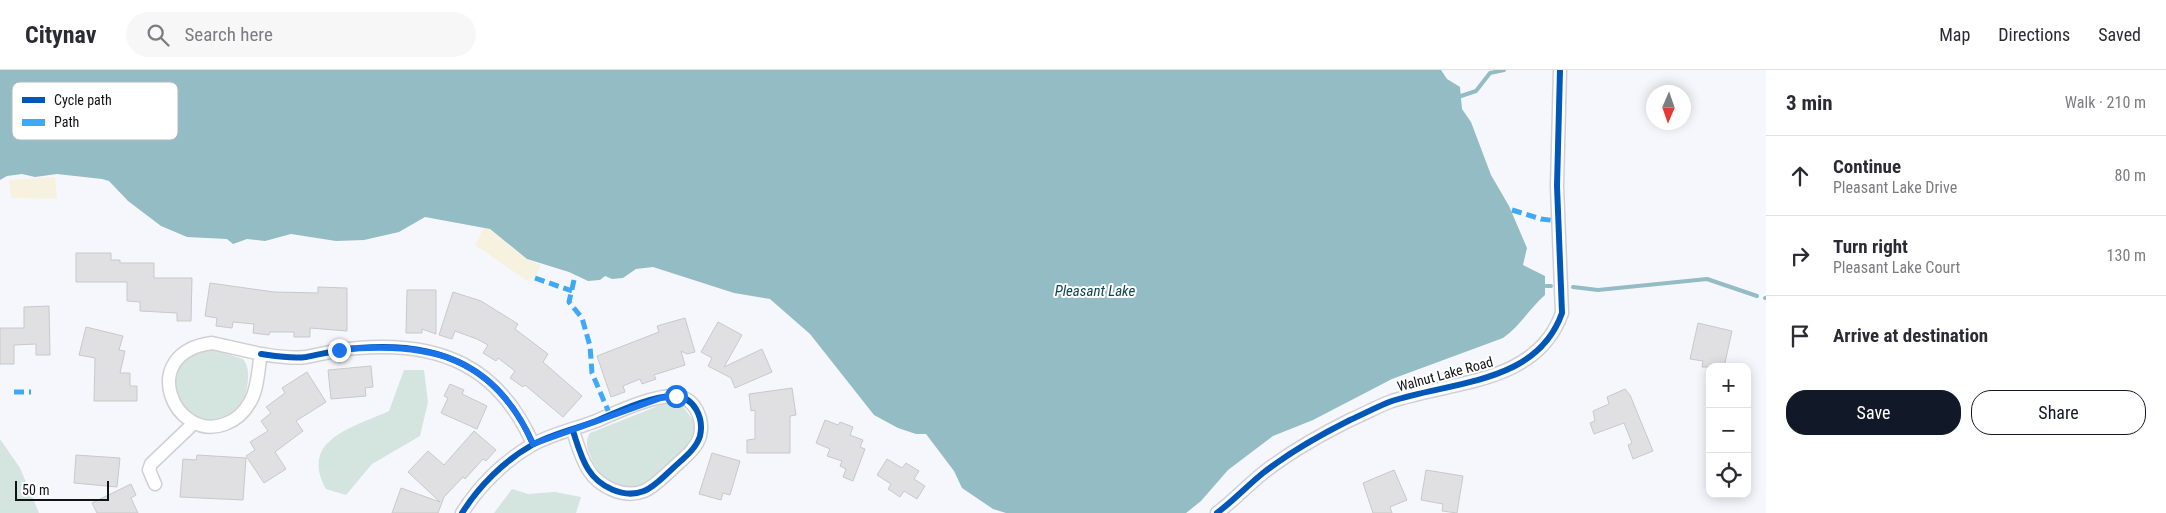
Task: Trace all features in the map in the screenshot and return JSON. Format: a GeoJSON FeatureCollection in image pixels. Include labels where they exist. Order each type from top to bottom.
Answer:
{"type":"FeatureCollection","features":[{"type":"Feature","properties":{"kind":"street","name":"Walnut Lake Road"},"geometry":{"type":"LineString","coordinates":[[1217,513],[1262,474],[1297,449],[1350,420],[1392,402],[1496,375],[1529,359],[1544,346],[1557,326],[1562,313],[1557,186],[1560,70]]}},
{"type":"Feature","properties":{"kind":"street"},"geometry":{"type":"LineString","coordinates":[[260,354],[252,400],[244,412],[234,421],[221,426],[207,426],[194,422],[182,414],[174,403],[170,390],[170,376],[175,362],[184,351],[198,345],[212,343],[260,354],[304,357],[361,348],[401,348],[436,353],[487,378],[508,400],[522,421],[533,444]]}},
{"type":"Feature","properties":{"kind":"street"},"geometry":{"type":"LineString","coordinates":[[462,513],[487,480],[533,444],[661,398],[676,396],[690,402],[700,416],[701,426],[696,445],[666,474],[645,490],[628,493],[614,491],[603,486],[589,470],[573,430]]}},
{"type":"Feature","properties":{"kind":"street"},"geometry":{"type":"LineString","coordinates":[[155,484],[149,470],[150,464],[194,422]]}},
{"type":"Feature","properties":{"kind":"shaded area"},"geometry":{"type":"Polygon","coordinates":[[[214,350],[243,359],[247,367],[248,382],[241,405],[234,412],[218,420],[209,421],[191,416],[183,409],[180,405],[175,382],[179,367],[190,357],[197,353],[214,350]]]}},
{"type":"Feature","properties":{"kind":"shaded area"},"geometry":{"type":"Polygon","coordinates":[[[404,370],[424,370],[428,402],[420,436],[372,464],[346,495],[326,489],[319,472],[319,458],[325,447],[334,437],[389,411],[404,370]]]}},
{"type":"Feature","properties":{"kind":"shaded area"},"geometry":{"type":"Polygon","coordinates":[[[668,402],[683,407],[695,422],[691,441],[685,449],[648,482],[638,486],[621,486],[605,478],[594,464],[587,447],[590,433],[668,402]]]}},
{"type":"Feature","properties":{"kind":"shaded area"},"geometry":{"type":"Polygon","coordinates":[[[0,439],[20,468],[39,513],[0,513],[0,439]]]}},
{"type":"Feature","properties":{"kind":"shaded area"},"geometry":{"type":"Polygon","coordinates":[[[512,489],[528,494],[555,492],[581,497],[576,513],[494,513],[512,489]]]}},
{"type":"Feature","properties":{"kind":"sand"},"geometry":{"type":"Polygon","coordinates":[[[55,177],[57,199],[11,198],[9,180],[55,177]]]}},
{"type":"Feature","properties":{"kind":"sand"},"geometry":{"type":"Polygon","coordinates":[[[484,227],[526,258],[541,265],[535,278],[526,280],[475,245],[484,227]]]}},
{"type":"Feature","properties":{"kind":"water","name":"Pleasant Lake"},"geometry":{"type":"Polygon","coordinates":[[[0,70],[1441,70],[1447,79],[1460,87],[1462,109],[1471,122],[1491,175],[1509,206],[1527,248],[1523,265],[1545,276],[1545,295],[1515,328],[1503,338],[1392,379],[1313,420],[1273,436],[1228,470],[1201,501],[1186,513],[1006,513],[993,509],[962,488],[954,471],[926,434],[916,434],[898,428],[874,415],[810,334],[770,299],[734,293],[653,267],[636,269],[623,278],[612,279],[605,276],[600,280],[588,281],[569,272],[527,259],[490,229],[425,217],[399,232],[364,240],[336,241],[291,234],[265,241],[247,239],[233,244],[227,239],[187,237],[161,226],[128,201],[109,181],[102,179],[57,174],[35,177],[22,174],[7,176],[0,180],[0,70]]]}},
{"type":"Feature","properties":{"kind":"building"},"geometry":{"type":"Polygon","coordinates":[[[76,253],[111,253],[111,260],[120,260],[120,263],[154,263],[154,278],[192,278],[191,321],[177,321],[177,313],[140,311],[140,302],[127,301],[127,282],[76,282],[76,253]]]}},
{"type":"Feature","properties":{"kind":"building"},"geometry":{"type":"Polygon","coordinates":[[[210,283],[274,292],[318,293],[318,287],[347,288],[347,331],[310,328],[310,337],[294,337],[294,332],[270,332],[269,335],[253,333],[254,324],[233,322],[232,328],[216,326],[217,318],[205,316],[210,283]]]}},
{"type":"Feature","properties":{"kind":"building"},"geometry":{"type":"Polygon","coordinates":[[[407,290],[436,290],[436,334],[422,329],[422,333],[406,333],[407,290]]]}},
{"type":"Feature","properties":{"kind":"building"},"geometry":{"type":"Polygon","coordinates":[[[453,292],[481,301],[518,324],[515,329],[548,354],[543,362],[582,396],[563,417],[525,385],[523,387],[510,378],[515,371],[498,358],[496,361],[483,353],[488,345],[455,331],[452,339],[439,335],[453,292]]]}},
{"type":"Feature","properties":{"kind":"building"},"geometry":{"type":"Polygon","coordinates":[[[49,306],[50,355],[36,355],[36,344],[14,345],[14,364],[0,364],[0,328],[24,328],[24,307],[49,306]]]}},
{"type":"Feature","properties":{"kind":"building"},"geometry":{"type":"Polygon","coordinates":[[[685,318],[695,352],[687,354],[681,351],[685,365],[654,375],[656,379],[642,384],[640,379],[623,386],[625,392],[611,397],[597,356],[659,332],[657,326],[685,318]]]}},
{"type":"Feature","properties":{"kind":"building"},"geometry":{"type":"Polygon","coordinates":[[[718,322],[742,335],[724,367],[762,349],[772,372],[735,388],[731,378],[708,366],[712,358],[701,352],[718,322]]]}},
{"type":"Feature","properties":{"kind":"building"},"geometry":{"type":"Polygon","coordinates":[[[1698,323],[1732,331],[1725,363],[1706,363],[1706,367],[1702,367],[1703,361],[1690,359],[1698,323]]]}},
{"type":"Feature","properties":{"kind":"building"},"geometry":{"type":"Polygon","coordinates":[[[86,327],[123,336],[119,350],[125,351],[120,373],[130,373],[130,386],[137,386],[137,401],[94,401],[95,358],[79,355],[86,327]]]}},
{"type":"Feature","properties":{"kind":"building"},"geometry":{"type":"Polygon","coordinates":[[[371,366],[373,387],[365,388],[366,396],[331,399],[328,370],[371,366]]]}},
{"type":"Feature","properties":{"kind":"building"},"geometry":{"type":"Polygon","coordinates":[[[307,372],[326,402],[296,421],[303,431],[275,452],[286,469],[264,483],[246,456],[255,450],[250,442],[268,431],[261,421],[271,413],[266,407],[285,393],[282,388],[307,372]]]}},
{"type":"Feature","properties":{"kind":"building"},"geometry":{"type":"Polygon","coordinates":[[[450,384],[464,390],[462,394],[487,406],[477,429],[441,413],[448,398],[444,396],[450,384]]]}},
{"type":"Feature","properties":{"kind":"building"},"geometry":{"type":"Polygon","coordinates":[[[792,388],[796,415],[790,416],[790,453],[747,453],[747,440],[755,439],[755,410],[751,411],[749,394],[792,388]]]}},
{"type":"Feature","properties":{"kind":"building"},"geometry":{"type":"Polygon","coordinates":[[[1625,389],[1630,395],[1653,451],[1633,459],[1628,445],[1632,443],[1624,423],[1594,434],[1590,423],[1595,421],[1593,411],[1609,404],[1607,397],[1625,389]]]}},
{"type":"Feature","properties":{"kind":"building"},"geometry":{"type":"Polygon","coordinates":[[[825,420],[838,425],[840,422],[853,427],[850,435],[863,440],[860,447],[865,449],[853,481],[843,477],[846,469],[840,466],[842,461],[827,456],[830,449],[816,443],[825,420]]]}},
{"type":"Feature","properties":{"kind":"building"},"geometry":{"type":"Polygon","coordinates":[[[474,431],[496,450],[486,461],[483,459],[465,479],[463,477],[444,497],[438,513],[392,513],[401,488],[440,502],[408,472],[428,451],[444,465],[474,431]]]}},
{"type":"Feature","properties":{"kind":"building"},"geometry":{"type":"Polygon","coordinates":[[[712,453],[740,461],[730,495],[723,493],[721,500],[699,494],[712,453]]]}},
{"type":"Feature","properties":{"kind":"building"},"geometry":{"type":"Polygon","coordinates":[[[76,455],[120,458],[117,487],[74,483],[76,455]]]}},
{"type":"Feature","properties":{"kind":"building"},"geometry":{"type":"Polygon","coordinates":[[[197,455],[246,458],[243,500],[180,497],[183,459],[196,460],[197,455]]]}},
{"type":"Feature","properties":{"kind":"building"},"geometry":{"type":"Polygon","coordinates":[[[887,459],[902,468],[906,463],[919,471],[914,479],[925,486],[917,499],[904,491],[900,497],[888,489],[891,484],[877,475],[887,459]]]}},
{"type":"Feature","properties":{"kind":"building"},"geometry":{"type":"Polygon","coordinates":[[[1394,470],[1407,500],[1390,507],[1392,513],[1373,513],[1363,483],[1394,470]]]}},
{"type":"Feature","properties":{"kind":"building"},"geometry":{"type":"Polygon","coordinates":[[[1426,470],[1463,476],[1457,513],[1442,511],[1443,504],[1421,500],[1426,470]]]}},
{"type":"Feature","properties":{"kind":"building"},"geometry":{"type":"Polygon","coordinates":[[[131,484],[136,495],[131,498],[138,513],[97,513],[92,503],[131,484]]]}},
{"type":"Feature","properties":{"kind":"waterway"},"geometry":{"type":"LineString","coordinates":[[1461,96],[1476,91],[1490,73],[1504,70]]}},
{"type":"Feature","properties":{"kind":"waterway"},"geometry":{"type":"LineString","coordinates":[[1573,287],[1598,290],[1707,279],[1757,296]]}},
{"type":"Feature","properties":{"kind":"waterway"},"geometry":{"type":"LineString","coordinates":[[1546,286],[1551,286]]}},
{"type":"Feature","properties":{"kind":"marked path"},"geometry":{"type":"LineString","coordinates":[[1512,210],[1541,219],[1558,221]]}},
{"type":"Feature","properties":{"kind":"marked path"},"geometry":{"type":"LineString","coordinates":[[535,278],[572,291]]}},
{"type":"Feature","properties":{"kind":"marked path"},"geometry":{"type":"LineString","coordinates":[[574,280],[569,302],[582,318],[590,346],[592,373],[610,415]]}},
{"type":"Feature","properties":{"kind":"marked path"},"geometry":{"type":"LineString","coordinates":[[14,392],[31,392]]}},
{"type":"Feature","properties":{"kind":"cycle path"},"geometry":{"type":"LineString","coordinates":[[1217,513],[1273,465],[1350,420],[1392,401],[1466,383],[1513,367],[1533,354],[1550,336],[1562,313],[1557,186],[1560,70]]}},
{"type":"Feature","properties":{"kind":"cycle path"},"geometry":{"type":"LineString","coordinates":[[261,354],[300,358],[338,350],[388,347],[416,349],[441,355],[464,364],[485,378],[503,396],[519,417],[533,444]]}},
{"type":"Feature","properties":{"kind":"cycle path"},"geometry":{"type":"LineString","coordinates":[[462,513],[476,493],[502,466],[522,451],[547,438],[635,405],[666,396],[682,397],[688,400],[696,410],[701,423],[698,441],[684,459],[651,487],[636,493],[613,490],[599,481],[583,460],[573,431]]}},
{"type":"Feature","properties":{"kind":"route"},"geometry":{"type":"LineString","coordinates":[[339,350],[401,348],[436,353],[467,366],[487,378],[508,400],[522,421],[533,444],[610,415],[661,398],[676,396]]}}]}
